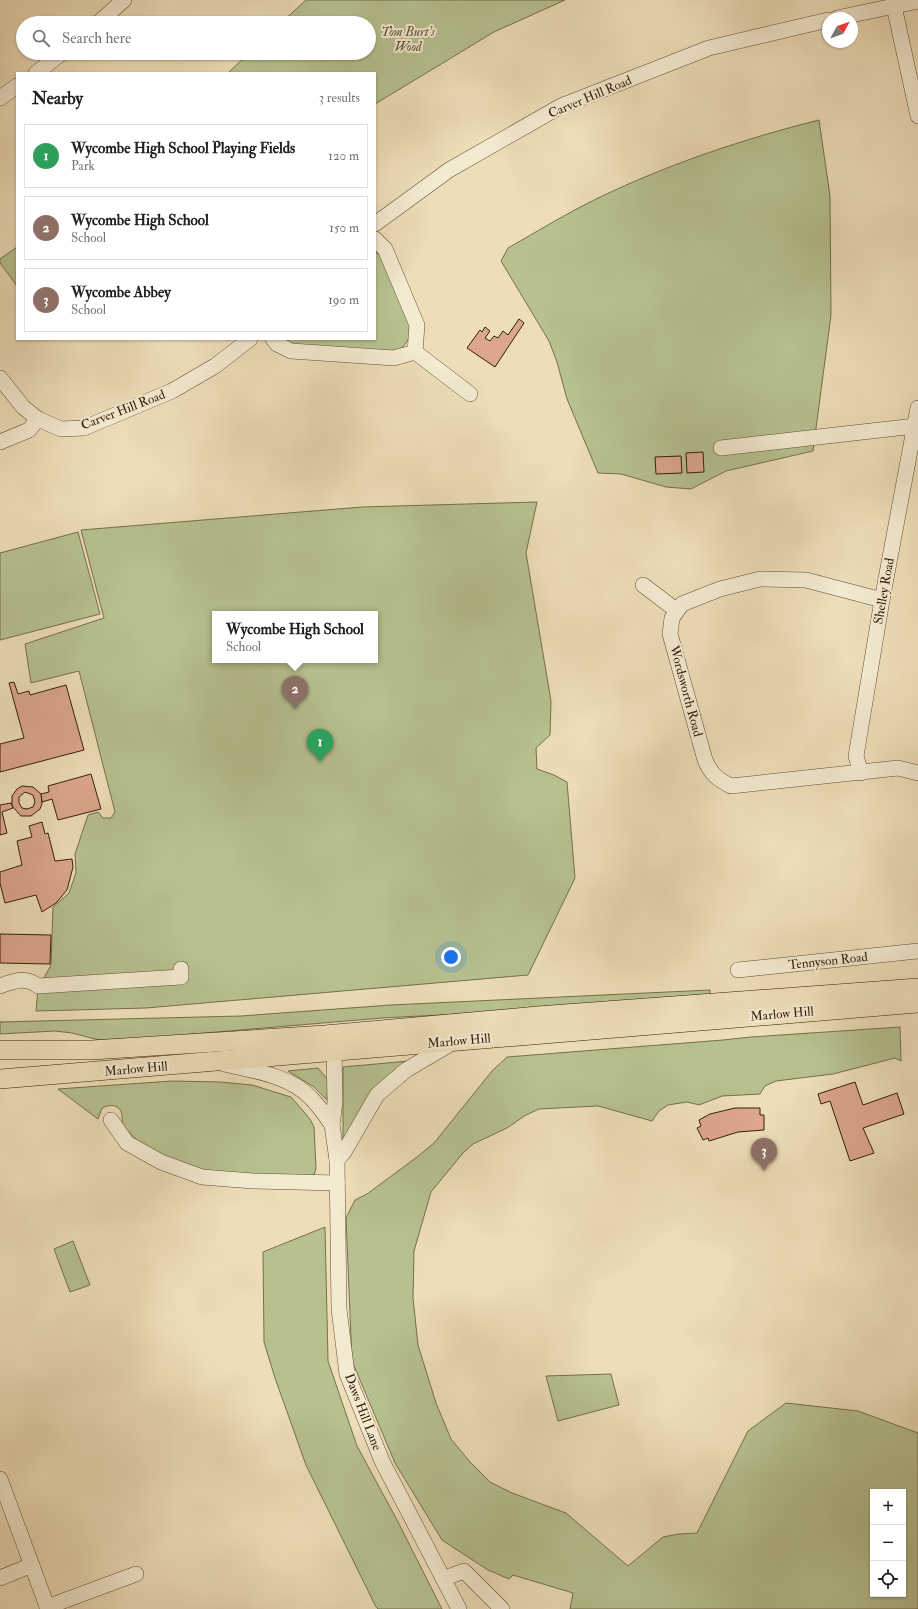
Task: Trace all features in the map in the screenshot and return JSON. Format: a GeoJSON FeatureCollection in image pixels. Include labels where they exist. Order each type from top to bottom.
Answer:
{"type":"FeatureCollection","features":[{"type":"Feature","properties":{"kind":"main road","name":"Marlow Hill"},"geometry":{"type":"LineString","coordinates":[[0,1079],[217,1062],[329,1043],[538,1016],[918,988]]}},
{"type":"Feature","properties":{"kind":"main road","name":"Marlow Hill"},"geometry":{"type":"LineString","coordinates":[[0,1050],[92,1050],[455,1041],[918,1003]]}},
{"type":"Feature","properties":{"kind":"street"},"geometry":{"type":"LineString","coordinates":[[106,16],[124,0]]}},
{"type":"Feature","properties":{"kind":"street"},"geometry":{"type":"LineString","coordinates":[[858,14],[918,1]]}},
{"type":"Feature","properties":{"kind":"street"},"geometry":{"type":"LineString","coordinates":[[894,6],[918,116]]}},
{"type":"Feature","properties":{"kind":"street","name":"Carver Hill Road"},"geometry":{"type":"LineString","coordinates":[[376,223],[449,170],[561,106],[709,48],[822,21]]}},
{"type":"Feature","properties":{"kind":"street"},"geometry":{"type":"LineString","coordinates":[[37,72],[53,60]]}},
{"type":"Feature","properties":{"kind":"street"},"geometry":{"type":"LineString","coordinates":[[0,98],[16,87]]}},
{"type":"Feature","properties":{"kind":"street"},"geometry":{"type":"LineString","coordinates":[[376,240],[385,249],[417,325],[415,352]]}},
{"type":"Feature","properties":{"kind":"street","name":"Carver Hill Road"},"geometry":{"type":"LineString","coordinates":[[0,378],[23,407],[38,419],[61,429],[84,428],[172,391],[215,366],[249,340]]}},
{"type":"Feature","properties":{"kind":"street"},"geometry":{"type":"LineString","coordinates":[[274,340],[278,344],[292,351],[394,358],[415,352]]}},
{"type":"Feature","properties":{"kind":"street"},"geometry":{"type":"LineString","coordinates":[[415,352],[470,394]]}},
{"type":"Feature","properties":{"kind":"street","name":"Shelley Road"},"geometry":{"type":"LineString","coordinates":[[861,773],[856,756],[882,600],[918,408]]}},
{"type":"Feature","properties":{"kind":"street"},"geometry":{"type":"LineString","coordinates":[[0,442],[29,430],[38,419]]}},
{"type":"Feature","properties":{"kind":"street"},"geometry":{"type":"LineString","coordinates":[[721,448],[915,426]]}},
{"type":"Feature","properties":{"kind":"street"},"geometry":{"type":"LineString","coordinates":[[644,585],[676,610],[682,604],[720,589],[760,579],[806,580],[882,600]]}},
{"type":"Feature","properties":{"kind":"street","name":"Wordsworth Road"},"geometry":{"type":"LineString","coordinates":[[676,610],[672,618],[670,634],[705,760],[714,776],[731,786],[898,768],[918,773]]}},
{"type":"Feature","properties":{"kind":"street","name":"Tennyson Road"},"geometry":{"type":"LineString","coordinates":[[738,970],[918,951]]}},
{"type":"Feature","properties":{"kind":"street"},"geometry":{"type":"LineString","coordinates":[[0,986],[16,980],[26,980],[38,986],[181,977],[181,969]]}},
{"type":"Feature","properties":{"kind":"street"},"geometry":{"type":"LineString","coordinates":[[337,1160],[344,1152],[377,1094],[406,1070],[455,1041]]}},
{"type":"Feature","properties":{"kind":"street","name":"Daws Hill Lane"},"geometry":{"type":"LineString","coordinates":[[329,1043],[335,1102],[332,1125],[337,1160],[338,1183],[339,1309],[347,1374],[382,1461],[459,1609]]}},
{"type":"Feature","properties":{"kind":"street","name":"Daws Hill Lane"},"geometry":{"type":"LineString","coordinates":[[217,1062],[279,1078],[296,1085],[311,1098],[332,1125]]}},
{"type":"Feature","properties":{"kind":"street"},"geometry":{"type":"LineString","coordinates":[[111,1120],[127,1143],[161,1162],[202,1177],[253,1181],[338,1183]]}},
{"type":"Feature","properties":{"kind":"street"},"geometry":{"type":"LineString","coordinates":[[0,1479],[48,1608],[136,1574]]}},
{"type":"Feature","properties":{"kind":"street"},"geometry":{"type":"LineString","coordinates":[[0,1578],[32,1565]]}},
{"type":"Feature","properties":{"kind":"street"},"geometry":{"type":"LineString","coordinates":[[444,1578],[464,1572],[502,1609]]}},
{"type":"Feature","properties":{"kind":"green space","name":"Tom Burt's Wood"},"geometry":{"type":"Polygon","coordinates":[[[306,0],[565,0],[494,32],[376,103],[376,72],[229,72],[242,60],[376,60],[376,16],[289,16],[306,0]]]}},
{"type":"Feature","properties":{"kind":"green space"},"geometry":{"type":"Polygon","coordinates":[[[819,120],[830,196],[831,315],[813,451],[726,471],[691,489],[666,487],[621,474],[598,473],[567,399],[557,362],[549,341],[501,261],[508,248],[586,204],[652,174],[734,144],[819,120]]]}},
{"type":"Feature","properties":{"kind":"green space"},"geometry":{"type":"Polygon","coordinates":[[[16,248],[16,285],[0,263],[0,259],[16,248]]]}},
{"type":"Feature","properties":{"kind":"green space"},"geometry":{"type":"Polygon","coordinates":[[[376,253],[385,258],[413,323],[412,332],[404,346],[398,352],[294,346],[285,340],[376,340],[376,253]]]}},
{"type":"Feature","properties":{"kind":"green space"},"geometry":{"type":"Polygon","coordinates":[[[537,502],[526,553],[551,701],[550,735],[536,748],[537,769],[554,775],[567,782],[575,878],[528,975],[146,1008],[36,1011],[38,989],[51,965],[53,907],[69,893],[76,873],[75,854],[88,815],[98,812],[103,818],[111,818],[115,812],[79,671],[31,683],[25,644],[104,618],[81,530],[362,507],[537,502]]]}},
{"type":"Feature","properties":{"kind":"green space"},"geometry":{"type":"Polygon","coordinates":[[[78,532],[100,614],[0,640],[0,553],[78,532]]]}},
{"type":"Feature","properties":{"kind":"green space"},"geometry":{"type":"Polygon","coordinates":[[[710,990],[710,994],[478,1013],[382,1018],[146,1038],[99,1040],[72,1033],[55,1031],[0,1034],[0,1022],[241,1016],[391,1005],[710,990]]]}},
{"type":"Feature","properties":{"kind":"green space"},"geometry":{"type":"Polygon","coordinates":[[[900,1027],[901,1061],[895,1058],[833,1074],[776,1081],[765,1086],[760,1094],[722,1096],[699,1105],[687,1102],[668,1105],[659,1111],[652,1121],[598,1106],[539,1109],[526,1115],[507,1128],[473,1144],[463,1153],[431,1192],[414,1251],[413,1298],[418,1345],[436,1403],[451,1439],[470,1462],[490,1482],[512,1493],[566,1513],[628,1566],[663,1537],[697,1533],[748,1431],[786,1403],[858,1411],[918,1433],[918,1609],[570,1609],[573,1593],[513,1575],[509,1579],[488,1570],[442,1540],[395,1463],[352,1361],[346,1218],[355,1200],[367,1194],[434,1143],[492,1071],[507,1057],[900,1027]]]}},
{"type":"Feature","properties":{"kind":"green space"},"geometry":{"type":"Polygon","coordinates":[[[409,1061],[343,1143],[343,1067],[409,1061]]]}},
{"type":"Feature","properties":{"kind":"green space"},"geometry":{"type":"Polygon","coordinates":[[[318,1068],[328,1080],[327,1100],[314,1087],[288,1071],[318,1068]]]}},
{"type":"Feature","properties":{"kind":"green space"},"geometry":{"type":"Polygon","coordinates":[[[172,1081],[220,1082],[252,1085],[291,1097],[310,1119],[314,1127],[316,1168],[314,1175],[241,1176],[200,1172],[172,1164],[146,1147],[129,1132],[124,1126],[121,1111],[117,1107],[111,1105],[102,1108],[98,1119],[58,1089],[172,1081]]]}},
{"type":"Feature","properties":{"kind":"green space"},"geometry":{"type":"Polygon","coordinates":[[[325,1227],[328,1361],[357,1446],[397,1520],[442,1609],[378,1609],[376,1607],[306,1465],[275,1378],[264,1342],[263,1252],[325,1227]]]}},
{"type":"Feature","properties":{"kind":"green space"},"geometry":{"type":"Polygon","coordinates":[[[73,1241],[90,1285],[70,1292],[54,1249],[73,1241]]]}},
{"type":"Feature","properties":{"kind":"green space"},"geometry":{"type":"Polygon","coordinates":[[[611,1374],[619,1405],[558,1421],[546,1376],[611,1374]]]}},
{"type":"Feature","properties":{"kind":"building"},"geometry":{"type":"Polygon","coordinates":[[[519,319],[524,323],[495,367],[467,348],[480,330],[482,332],[485,327],[490,331],[485,338],[490,341],[494,336],[498,338],[503,331],[508,335],[519,319]]]}},
{"type":"Feature","properties":{"kind":"building"},"geometry":{"type":"Polygon","coordinates":[[[703,452],[704,472],[687,473],[686,453],[703,452]]]}},
{"type":"Feature","properties":{"kind":"building"},"geometry":{"type":"Polygon","coordinates":[[[681,456],[682,473],[656,474],[655,457],[681,456]]]}},
{"type":"Feature","properties":{"kind":"building"},"geometry":{"type":"Polygon","coordinates":[[[14,682],[18,694],[29,691],[30,695],[66,685],[84,750],[0,772],[0,744],[24,738],[9,683],[14,682]]]}},
{"type":"Feature","properties":{"kind":"building"},"geometry":{"type":"Polygon","coordinates":[[[91,774],[101,809],[58,820],[52,799],[42,802],[41,794],[49,792],[48,786],[91,774]]]}},
{"type":"Feature","properties":{"kind":"building"},"geometry":{"type":"Polygon","coordinates":[[[22,786],[33,787],[41,794],[42,804],[40,809],[31,816],[21,816],[12,806],[12,796],[17,789],[22,786]],[[25,792],[19,797],[19,803],[22,808],[27,809],[33,807],[35,802],[33,795],[25,792]]]}},
{"type":"Feature","properties":{"kind":"building"},"geometry":{"type":"Polygon","coordinates":[[[11,803],[13,808],[2,812],[7,833],[0,835],[0,805],[11,803]]]}},
{"type":"Feature","properties":{"kind":"building"},"geometry":{"type":"Polygon","coordinates":[[[42,822],[45,834],[48,833],[55,861],[72,859],[73,867],[67,890],[56,903],[42,912],[36,895],[5,903],[0,883],[0,872],[22,865],[17,841],[32,837],[29,826],[42,822]]]}},
{"type":"Feature","properties":{"kind":"building"},"geometry":{"type":"Polygon","coordinates":[[[0,934],[51,935],[50,964],[0,963],[0,934]]]}},
{"type":"Feature","properties":{"kind":"building"},"geometry":{"type":"Polygon","coordinates":[[[855,1082],[863,1105],[897,1093],[904,1114],[863,1128],[874,1153],[850,1161],[830,1101],[821,1104],[818,1094],[855,1082]]]}},
{"type":"Feature","properties":{"kind":"building"},"geometry":{"type":"Polygon","coordinates":[[[735,1108],[760,1108],[760,1115],[764,1115],[764,1130],[738,1132],[709,1141],[708,1138],[703,1140],[697,1128],[701,1126],[699,1120],[710,1114],[735,1108]]]}},
{"type":"Feature","properties":{"kind":"place","name":"Wycombe High School"},"geometry":{"type":"Point","coordinates":[295,709]}},
{"type":"Feature","properties":{"kind":"place","name":"Wycombe High School Playing Fields"},"geometry":{"type":"Point","coordinates":[320,762]}},
{"type":"Feature","properties":{"kind":"place","name":"Wycombe Abbey"},"geometry":{"type":"Point","coordinates":[764,1171]}}]}
